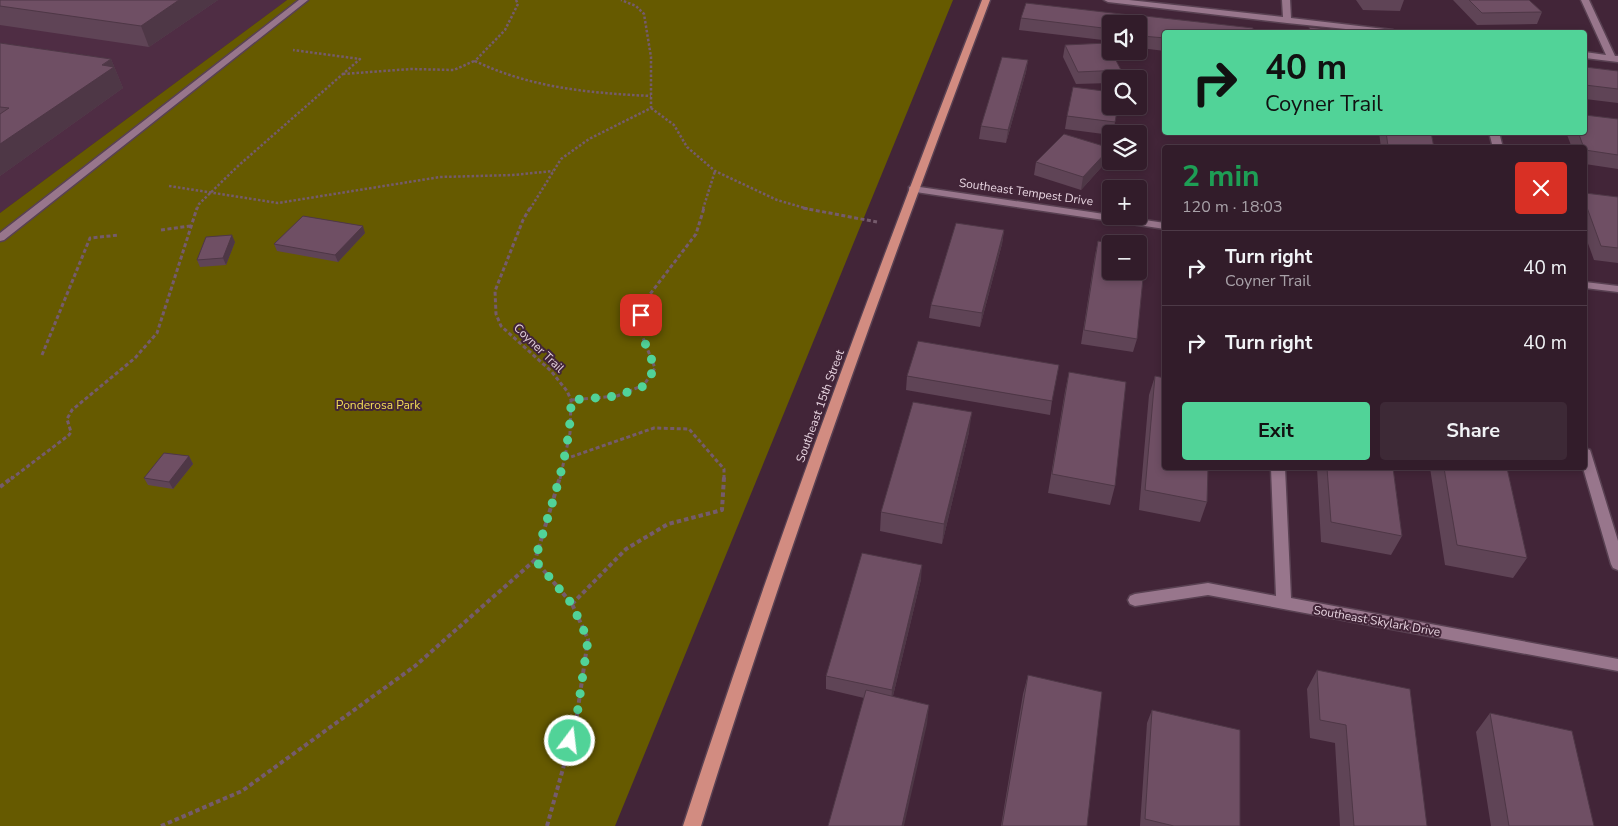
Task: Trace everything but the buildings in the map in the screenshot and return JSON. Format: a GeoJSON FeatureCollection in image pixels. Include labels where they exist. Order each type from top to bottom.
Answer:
{"type":"FeatureCollection","features":[{"type":"Feature","properties":{"kind":"main road","name":"Southeast 15th Street"},"geometry":{"type":"LineString","coordinates":[[692,826],[744,659],[899,226],[986,0]]}},
{"type":"Feature","properties":{"kind":"street"},"geometry":{"type":"LineString","coordinates":[[0,238],[304,0]]}},
{"type":"Feature","properties":{"kind":"street"},"geometry":{"type":"LineString","coordinates":[[1108,0],[1374,30]]}},
{"type":"Feature","properties":{"kind":"street"},"geometry":{"type":"LineString","coordinates":[[1286,0],[1287,20]]}},
{"type":"Feature","properties":{"kind":"street"},"geometry":{"type":"LineString","coordinates":[[1586,0],[1615,58]]}},
{"type":"Feature","properties":{"kind":"street"},"geometry":{"type":"LineString","coordinates":[[1587,55],[1615,58]]}},
{"type":"Feature","properties":{"kind":"street","name":"Southeast Tempest Drive"},"geometry":{"type":"LineString","coordinates":[[913,189],[1162,226]]}},
{"type":"Feature","properties":{"kind":"street"},"geometry":{"type":"LineString","coordinates":[[1587,285],[1618,290]]}},
{"type":"Feature","properties":{"kind":"street"},"geometry":{"type":"LineString","coordinates":[[1587,461],[1618,564]]}},
{"type":"Feature","properties":{"kind":"street"},"geometry":{"type":"LineString","coordinates":[[1278,470],[1284,604]]}},
{"type":"Feature","properties":{"kind":"street","name":"Southeast Skylark Drive"},"geometry":{"type":"LineString","coordinates":[[1135,600],[1208,589],[1618,665]]}},
{"type":"Feature","properties":{"kind":"path"},"geometry":{"type":"LineString","coordinates":[[343,74],[411,69],[454,70],[475,61],[505,30],[518,4],[516,0]]}},
{"type":"Feature","properties":{"kind":"path"},"geometry":{"type":"LineString","coordinates":[[621,0],[636,6],[644,14],[651,58],[651,108],[674,125],[687,147],[715,171],[777,200],[810,210],[899,226]]}},
{"type":"Feature","properties":{"kind":"path"},"geometry":{"type":"LineString","coordinates":[[0,487],[69,435],[71,432],[67,419],[72,410],[135,358],[157,333],[190,226],[200,204],[360,59],[293,50]]}},
{"type":"Feature","properties":{"kind":"path"},"geometry":{"type":"LineString","coordinates":[[475,61],[500,74],[581,92],[651,96]]}},
{"type":"Feature","properties":{"kind":"path","name":"Coyner Trail"},"geometry":{"type":"LineString","coordinates":[[571,400],[556,377],[500,326],[496,314],[495,291],[523,220],[561,158],[589,139],[651,108]]}},
{"type":"Feature","properties":{"kind":"path"},"geometry":{"type":"LineString","coordinates":[[169,186],[278,203],[440,177],[513,175],[553,171]]}},
{"type":"Feature","properties":{"kind":"path"},"geometry":{"type":"LineString","coordinates":[[161,826],[242,791],[415,666],[535,560],[564,459],[571,424],[571,400],[617,396],[644,386],[655,368],[639,328],[644,302],[696,234],[715,171]]}},
{"type":"Feature","properties":{"kind":"path"},"geometry":{"type":"LineString","coordinates":[[161,230],[190,226]]}},
{"type":"Feature","properties":{"kind":"path"},"geometry":{"type":"LineString","coordinates":[[42,355],[90,238],[119,235]]}},
{"type":"Feature","properties":{"kind":"path"},"geometry":{"type":"LineString","coordinates":[[564,459],[654,428],[689,429],[724,469],[722,510],[668,524],[626,549],[572,604]]}},
{"type":"Feature","properties":{"kind":"path"},"geometry":{"type":"LineString","coordinates":[[535,560],[572,604],[588,640],[576,722],[546,826]]}},
{"type":"Feature","properties":{"kind":"shaded area"},"geometry":{"type":"Polygon","coordinates":[[[0,0],[287,0],[0,213],[0,0]]]}},
{"type":"Feature","properties":{"kind":"green space","name":"Ponderosa Park"},"geometry":{"type":"Polygon","coordinates":[[[287,0],[953,0],[615,826],[0,826],[0,213],[287,0]]]}},
{"type":"Feature","properties":{"kind":"route"},"geometry":{"type":"LineString","coordinates":[[570,741],[576,722],[588,640],[572,604],[535,560],[564,459],[571,424],[571,400],[617,396],[644,386],[655,368],[639,328],[641,315]]}}]}
